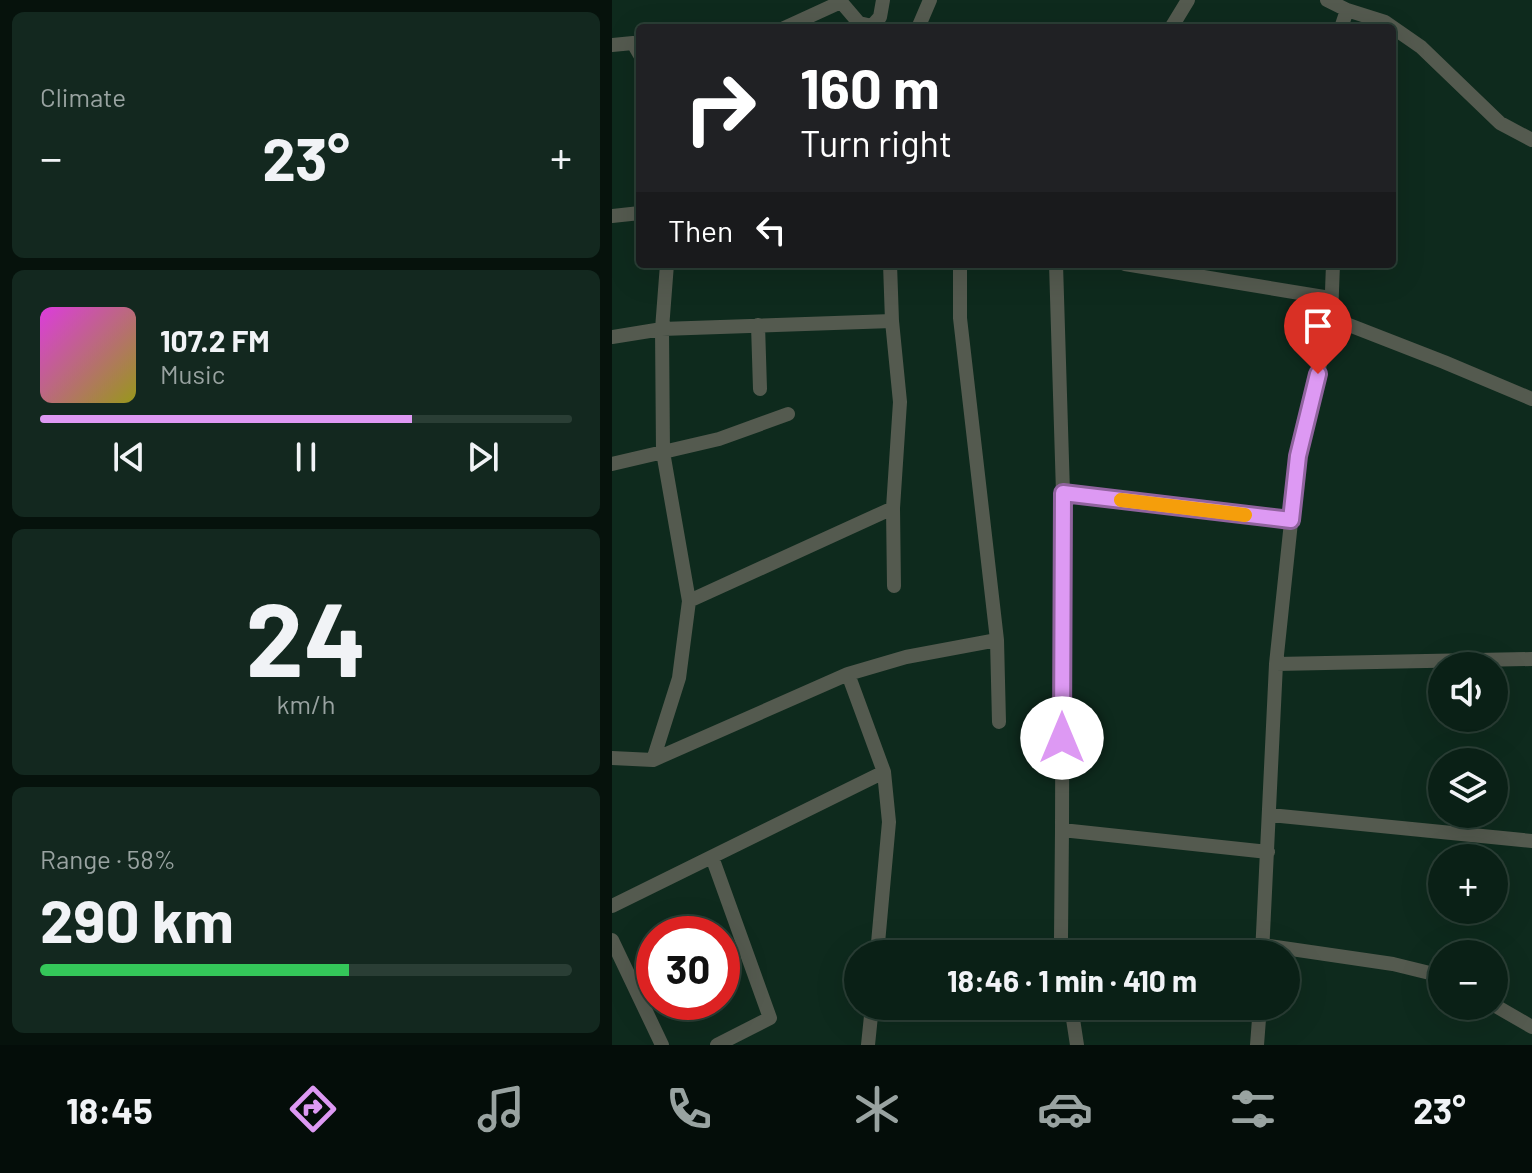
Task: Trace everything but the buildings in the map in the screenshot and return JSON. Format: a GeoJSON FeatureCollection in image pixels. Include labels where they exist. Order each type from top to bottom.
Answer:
{"type":"FeatureCollection","features":[{"type":"Feature","properties":{"kind":"street"},"geometry":{"type":"LineString","coordinates":[[874,24],[880,17],[883,0]]}},
{"type":"Feature","properties":{"kind":"street"},"geometry":{"type":"LineString","coordinates":[[920,24],[930,0]]}},
{"type":"Feature","properties":{"kind":"street"},"geometry":{"type":"LineString","coordinates":[[1173,24],[1188,0]]}},
{"type":"Feature","properties":{"kind":"street"},"geometry":{"type":"LineString","coordinates":[[1327,0],[1388,24]]}},
{"type":"Feature","properties":{"kind":"street"},"geometry":{"type":"LineString","coordinates":[[793,24],[841,2],[863,24]]}},
{"type":"Feature","properties":{"kind":"street"},"geometry":{"type":"LineString","coordinates":[[1342,24],[1347,10]]}},
{"type":"Feature","properties":{"kind":"street"},"geometry":{"type":"LineString","coordinates":[[1396,30],[1421,47],[1500,123],[1532,140]]}},
{"type":"Feature","properties":{"kind":"street"},"geometry":{"type":"LineString","coordinates":[[613,42],[633,43],[636,48]]}},
{"type":"Feature","properties":{"kind":"street"},"geometry":{"type":"LineString","coordinates":[[612,216],[636,213]]}},
{"type":"Feature","properties":{"kind":"street"},"geometry":{"type":"LineString","coordinates":[[653,760],[679,678],[689,601],[663,452],[662,329],[667,268]]}},
{"type":"Feature","properties":{"kind":"street"},"geometry":{"type":"LineString","coordinates":[[890,268],[900,402],[893,508],[894,586]]}},
{"type":"Feature","properties":{"kind":"street"},"geometry":{"type":"LineString","coordinates":[[960,268],[960,318],[997,640],[999,722]]}},
{"type":"Feature","properties":{"kind":"street"},"geometry":{"type":"LineString","coordinates":[[1056,268],[1063,493],[1061,940]]}},
{"type":"Feature","properties":{"kind":"street"},"geometry":{"type":"LineString","coordinates":[[1149,268],[1330,298]]}},
{"type":"Feature","properties":{"kind":"street"},"geometry":{"type":"LineString","coordinates":[[1264,940],[1276,664],[1298,456],[1331,318],[1333,268]]}},
{"type":"Feature","properties":{"kind":"street"},"geometry":{"type":"LineString","coordinates":[[1331,318],[1532,399]]}},
{"type":"Feature","properties":{"kind":"street"},"geometry":{"type":"LineString","coordinates":[[612,337],[662,329],[892,321]]}},
{"type":"Feature","properties":{"kind":"street"},"geometry":{"type":"LineString","coordinates":[[758,325],[760,389]]}},
{"type":"Feature","properties":{"kind":"street"},"geometry":{"type":"LineString","coordinates":[[612,464],[719,439],[788,414]]}},
{"type":"Feature","properties":{"kind":"street"},"geometry":{"type":"LineString","coordinates":[[1063,493],[1291,520]]}},
{"type":"Feature","properties":{"kind":"street"},"geometry":{"type":"LineString","coordinates":[[689,601],[893,508]]}},
{"type":"Feature","properties":{"kind":"street"},"geometry":{"type":"LineString","coordinates":[[612,758],[653,760],[848,674],[906,657],[997,640]]}},
{"type":"Feature","properties":{"kind":"street"},"geometry":{"type":"LineString","coordinates":[[1276,664],[1532,659]]}},
{"type":"Feature","properties":{"kind":"street"},"geometry":{"type":"LineString","coordinates":[[848,674],[884,772],[889,822],[878,940]]}},
{"type":"Feature","properties":{"kind":"street"},"geometry":{"type":"LineString","coordinates":[[612,906],[884,772]]}},
{"type":"Feature","properties":{"kind":"street"},"geometry":{"type":"LineString","coordinates":[[1270,815],[1532,841]]}},
{"type":"Feature","properties":{"kind":"street"},"geometry":{"type":"LineString","coordinates":[[1062,830],[1268,852]]}},
{"type":"Feature","properties":{"kind":"street"},"geometry":{"type":"LineString","coordinates":[[712,857],[770,1018],[717,1045]]}},
{"type":"Feature","properties":{"kind":"street"},"geometry":{"type":"LineString","coordinates":[[612,940],[662,1045]]}},
{"type":"Feature","properties":{"kind":"street"},"geometry":{"type":"LineString","coordinates":[[1300,954],[1393,964],[1428,973]]}},
{"type":"Feature","properties":{"kind":"street"},"geometry":{"type":"LineString","coordinates":[[1508,1013],[1532,1027]]}},
{"type":"Feature","properties":{"kind":"street"},"geometry":{"type":"LineString","coordinates":[[868,1045],[871,1020]]}},
{"type":"Feature","properties":{"kind":"street"},"geometry":{"type":"LineString","coordinates":[[1073,1020],[1077,1045]]}},
{"type":"Feature","properties":{"kind":"street"},"geometry":{"type":"LineString","coordinates":[[1257,1045],[1259,1020]]}},
{"type":"Feature","properties":{"kind":"slow traffic"},"geometry":{"type":"LineString","coordinates":[[1121,500],[1245,515]]}},
{"type":"Feature","properties":{"kind":"route"},"geometry":{"type":"LineString","coordinates":[[1062,738],[1063,493],[1291,520],[1298,456],[1318,374]]}}]}
